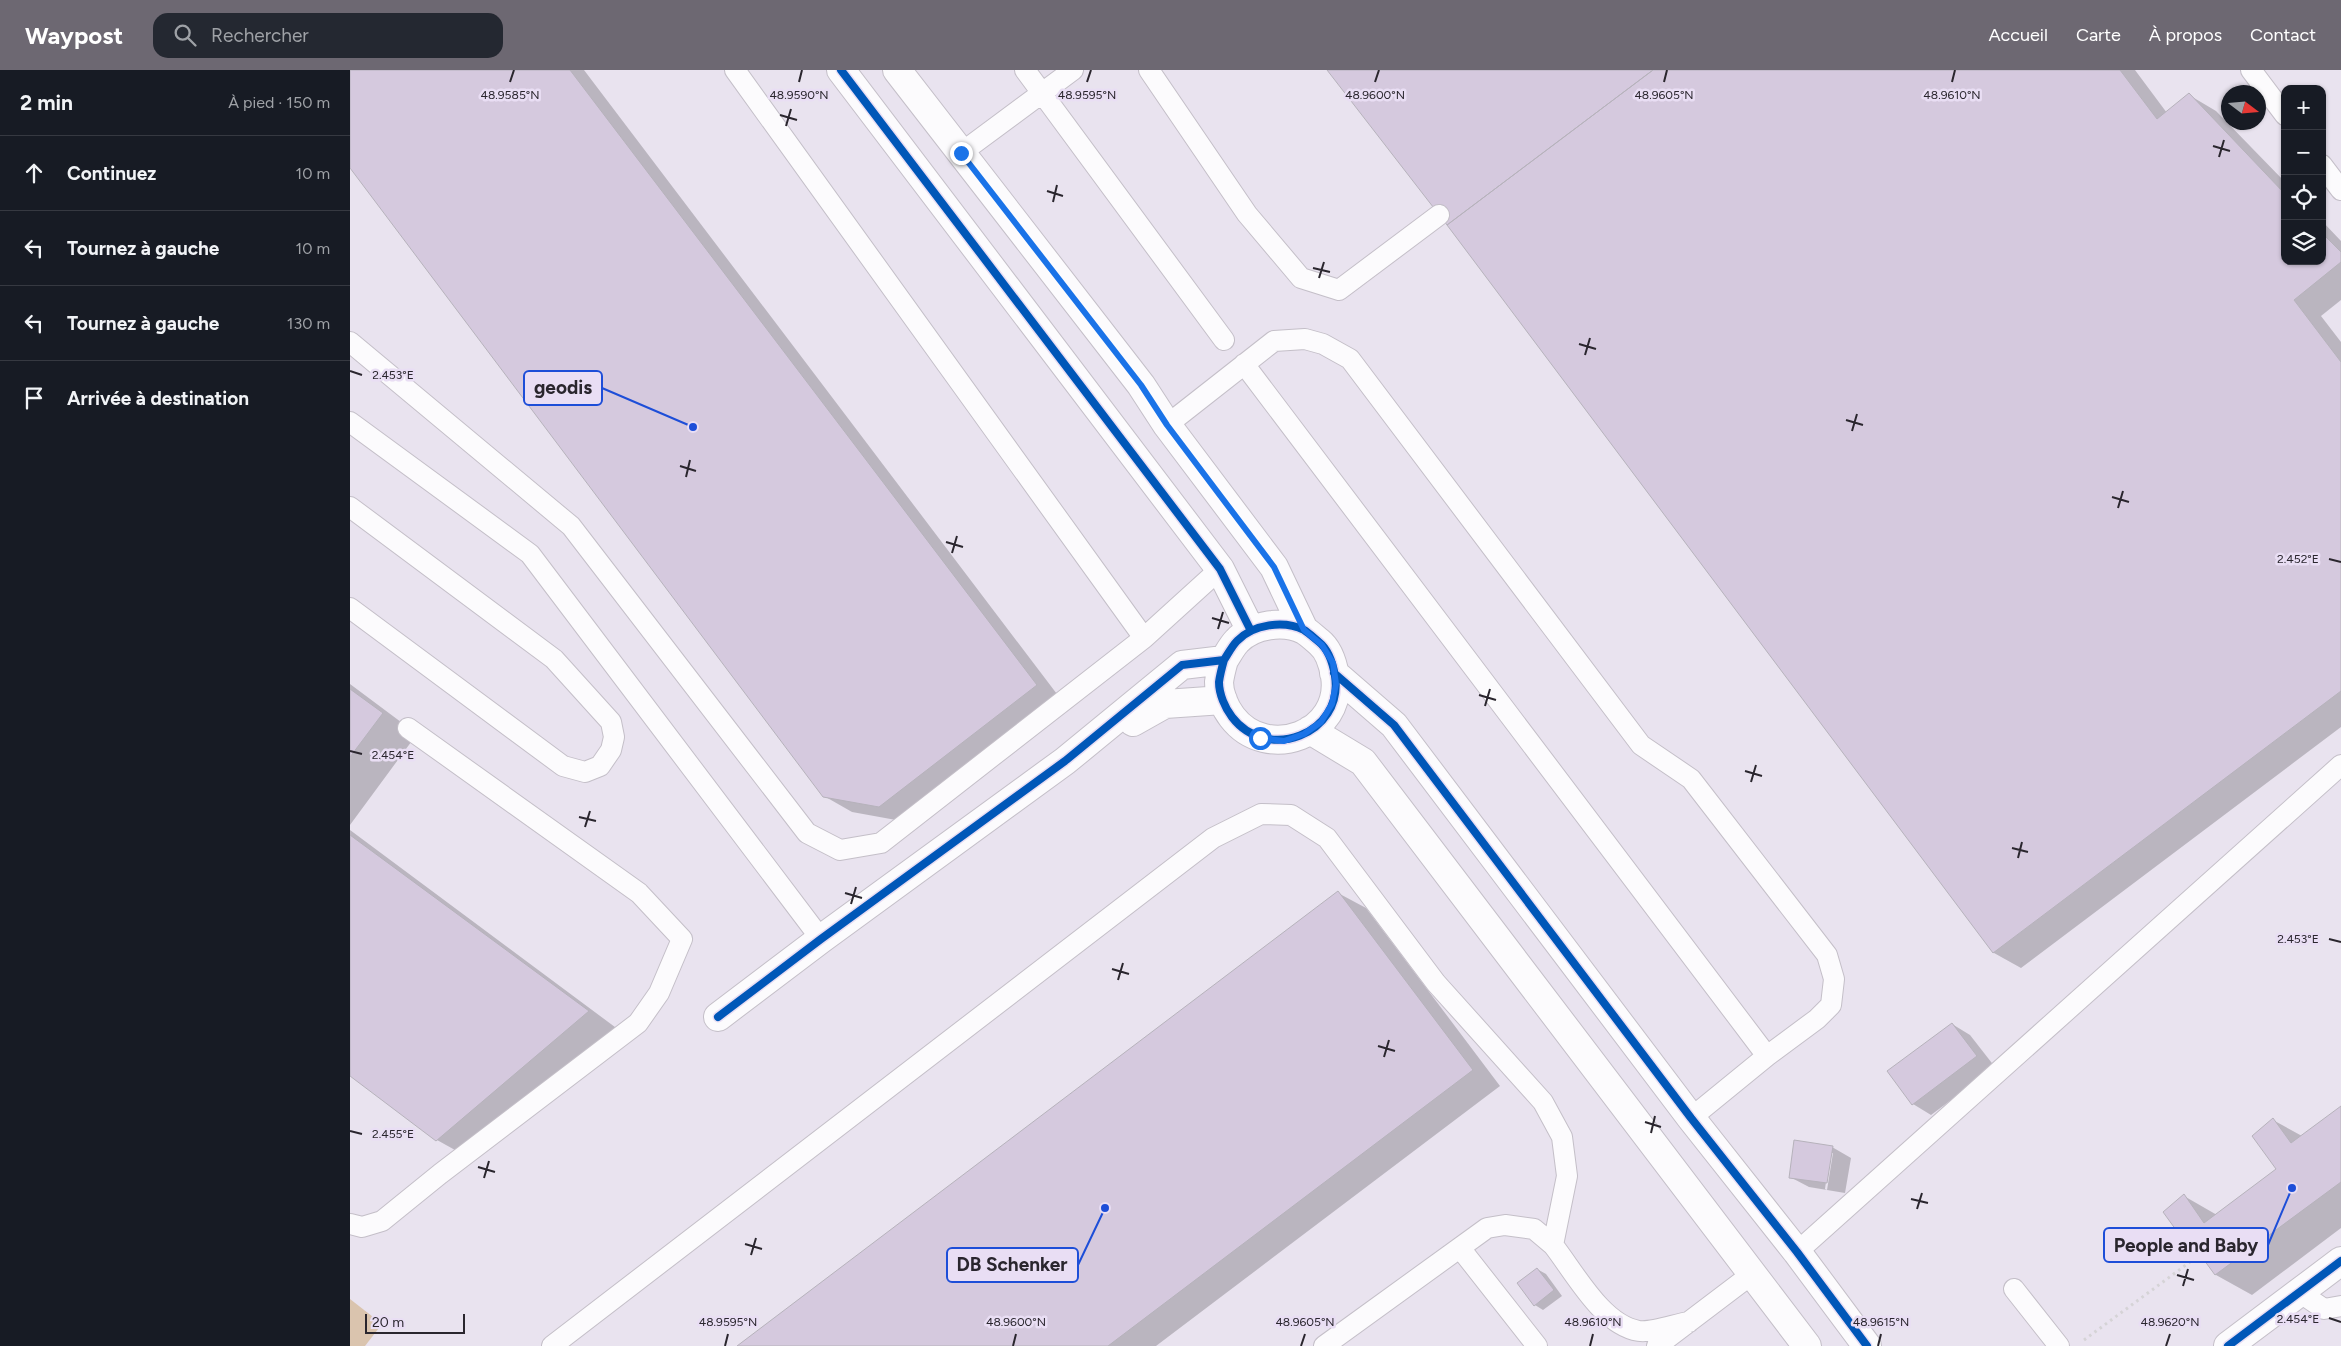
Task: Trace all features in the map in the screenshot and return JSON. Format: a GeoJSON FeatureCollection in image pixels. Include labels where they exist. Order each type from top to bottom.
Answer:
{"type":"FeatureCollection","features":[{"type":"Feature","properties":{"kind":"street"},"geometry":{"type":"LineString","coordinates":[[841,70],[1220,569],[1251,631]]}},
{"type":"Feature","properties":{"kind":"street"},"geometry":{"type":"LineString","coordinates":[[897,70],[1141,385],[1167,425],[1274,567],[1304,630],[1322,645],[1333,663],[1336,684],[1332,704],[1321,722],[1310,730],[1284,741],[1260,738],[1239,727],[1224,707],[1219,683],[1224,660],[1237,640],[1258,628],[1280,624],[1304,630]]}},
{"type":"Feature","properties":{"kind":"street"},"geometry":{"type":"LineString","coordinates":[[718,1017],[821,939],[1065,761],[1182,665],[1224,660]]}},
{"type":"Feature","properties":{"kind":"street"},"geometry":{"type":"LineString","coordinates":[[1334,673],[1394,725],[1691,1118],[1797,1252],[1867,1346]]}},
{"type":"Feature","properties":{"kind":"street"},"geometry":{"type":"LineString","coordinates":[[1065,761],[1165,704],[1223,700]]}},
{"type":"Feature","properties":{"kind":"street"},"geometry":{"type":"LineString","coordinates":[[1310,730],[1363,762],[1807,1346]]}},
{"type":"Feature","properties":{"kind":"street"},"geometry":{"type":"LineString","coordinates":[[2228,1346],[2341,1261]]}},
{"type":"Feature","properties":{"kind":"lane"},"geometry":{"type":"LineString","coordinates":[[735,70],[1144,638]]}},
{"type":"Feature","properties":{"kind":"lane"},"geometry":{"type":"LineString","coordinates":[[1025,70],[1224,340]]}},
{"type":"Feature","properties":{"kind":"lane"},"geometry":{"type":"LineString","coordinates":[[961,153],[1073,70]]}},
{"type":"Feature","properties":{"kind":"lane"},"geometry":{"type":"LineString","coordinates":[[1149,70],[1246,214],[1301,278],[1339,290],[1439,215]]}},
{"type":"Feature","properties":{"kind":"lane"},"geometry":{"type":"LineString","coordinates":[[2251,70],[2281,110]]}},
{"type":"Feature","properties":{"kind":"lane"},"geometry":{"type":"LineString","coordinates":[[2326,170],[2341,190]]}},
{"type":"Feature","properties":{"kind":"lane"},"geometry":{"type":"LineString","coordinates":[[1167,425],[1274,342],[1305,339],[1323,344],[1350,360],[1641,745],[1691,778],[1827,955],[1834,979],[1831,1005],[1817,1019],[1767,1056],[1691,1118]]}},
{"type":"Feature","properties":{"kind":"lane"},"geometry":{"type":"LineString","coordinates":[[350,342],[571,526],[807,833],[840,850],[881,843],[1144,638],[1220,569]]}},
{"type":"Feature","properties":{"kind":"lane"},"geometry":{"type":"LineString","coordinates":[[1244,364],[1767,1056]]}},
{"type":"Feature","properties":{"kind":"lane"},"geometry":{"type":"LineString","coordinates":[[350,422],[530,554],[821,939]]}},
{"type":"Feature","properties":{"kind":"lane"},"geometry":{"type":"LineString","coordinates":[[350,507],[554,659],[611,722],[614,737],[611,750],[600,766],[585,772],[563,766],[350,608]]}},
{"type":"Feature","properties":{"kind":"lane"},"geometry":{"type":"LineString","coordinates":[[350,1224],[362,1227],[382,1221],[440,1174],[638,1023],[659,993],[682,939],[639,893],[408,728]]}},
{"type":"Feature","properties":{"kind":"lane"},"geometry":{"type":"LineString","coordinates":[[1797,1252],[2341,765]]}},
{"type":"Feature","properties":{"kind":"lane"},"geometry":{"type":"LineString","coordinates":[[552,1346],[1213,838],[1261,814],[1292,815],[1328,838],[1436,983],[1543,1102],[1562,1137],[1567,1176],[1553,1245]]}},
{"type":"Feature","properties":{"kind":"lane"},"geometry":{"type":"LineString","coordinates":[[1324,1346],[1487,1228],[1505,1225],[1534,1229],[1553,1245],[1606,1315],[1621,1326],[1641,1331],[1689,1322]]}},
{"type":"Feature","properties":{"kind":"lane"},"geometry":{"type":"LineString","coordinates":[[1460,1248],[1537,1346]]}},
{"type":"Feature","properties":{"kind":"lane"},"geometry":{"type":"LineString","coordinates":[[1657,1346],[1752,1274]]}},
{"type":"Feature","properties":{"kind":"lane"},"geometry":{"type":"LineString","coordinates":[[2014,1289],[2059,1346]]}},
{"type":"Feature","properties":{"kind":"lane"},"geometry":{"type":"LineString","coordinates":[[2299,1292],[2324,1309],[2341,1306]]}},
{"type":"Feature","properties":{"kind":"path"},"geometry":{"type":"LineString","coordinates":[[2083,1340],[2190,1262]]}},
{"type":"Feature","properties":{"kind":"shaded area"},"geometry":{"type":"Polygon","coordinates":[[[350,1299],[382,1324],[365,1346],[350,1346],[350,1299]]]}},
{"type":"Feature","properties":{"kind":"building"},"geometry":{"type":"Polygon","coordinates":[[[350,70],[570,70],[1037,685],[879,807],[823,797],[350,168],[350,70]]]}},
{"type":"Feature","properties":{"kind":"building"},"geometry":{"type":"Polygon","coordinates":[[[1327,70],[1653,70],[1447,225],[1327,70]]]}},
{"type":"Feature","properties":{"kind":"building"},"geometry":{"type":"Polygon","coordinates":[[[1653,70],[2120,70],[2157,119],[2189,93],[2221,127],[2221,130],[2224,130],[2281,190],[2281,265],[2326,265],[2326,237],[2341,252],[2341,262],[2294,300],[2341,362],[2341,691],[1993,953],[1447,225],[1653,70]]]}},
{"type":"Feature","properties":{"kind":"building"},"geometry":{"type":"Polygon","coordinates":[[[350,689],[383,713],[350,757],[350,689]]]}},
{"type":"Feature","properties":{"kind":"building"},"geometry":{"type":"Polygon","coordinates":[[[350,835],[589,1011],[436,1141],[350,1076],[350,835]]]}},
{"type":"Feature","properties":{"kind":"building"},"geometry":{"type":"Polygon","coordinates":[[[1338,891],[1473,1070],[1108,1346],[737,1346],[1338,891]]]}},
{"type":"Feature","properties":{"kind":"building"},"geometry":{"type":"Polygon","coordinates":[[[1952,1023],[1977,1056],[1912,1105],[1887,1071],[1952,1023]]]}},
{"type":"Feature","properties":{"kind":"building"},"geometry":{"type":"Polygon","coordinates":[[[2341,1106],[2341,1182],[2215,1275],[2196,1249],[2192,1252],[2163,1212],[2184,1194],[2204,1223],[2276,1169],[2252,1136],[2273,1118],[2291,1143],[2341,1106]]]}},
{"type":"Feature","properties":{"kind":"building"},"geometry":{"type":"Polygon","coordinates":[[[1794,1140],[1833,1146],[1827,1183],[1789,1178],[1794,1140]]]}},
{"type":"Feature","properties":{"kind":"building"},"geometry":{"type":"Polygon","coordinates":[[[1537,1268],[1554,1290],[1534,1306],[1517,1283],[1537,1268]]]}},
{"type":"Feature","properties":{"kind":"cycle path"},"geometry":{"type":"LineString","coordinates":[[841,70],[1220,569],[1251,631]]}},
{"type":"Feature","properties":{"kind":"cycle path"},"geometry":{"type":"LineString","coordinates":[[718,1017],[821,939],[1065,761],[1182,665],[1224,660],[1237,641],[1260,627],[1269,625],[1296,627],[1306,631],[1322,645],[1332,662],[1335,676],[1335,696],[1328,713],[1316,727],[1300,736],[1282,740],[1264,738],[1247,731],[1232,717],[1221,696],[1219,682],[1224,660]]}},
{"type":"Feature","properties":{"kind":"cycle path"},"geometry":{"type":"LineString","coordinates":[[1334,673],[1394,725],[1691,1118],[1797,1252],[1867,1346]]}},
{"type":"Feature","properties":{"kind":"cycle path"},"geometry":{"type":"LineString","coordinates":[[2228,1346],[2341,1261]]}},
{"type":"Feature","properties":{"kind":"place","name":"geodis"},"geometry":{"type":"Point","coordinates":[693,427]}},
{"type":"Feature","properties":{"kind":"place","name":"People and Baby"},"geometry":{"type":"Point","coordinates":[2292,1188]}},
{"type":"Feature","properties":{"kind":"place","name":"DB Schenker"},"geometry":{"type":"Point","coordinates":[1105,1208]}},
{"type":"Feature","properties":{"kind":"route"},"geometry":{"type":"LineString","coordinates":[[961,153],[1141,385],[1167,425],[1274,567],[1304,630],[1322,645],[1333,663],[1336,684],[1332,704],[1321,722],[1304,734],[1284,741],[1260,738]]}}]}
